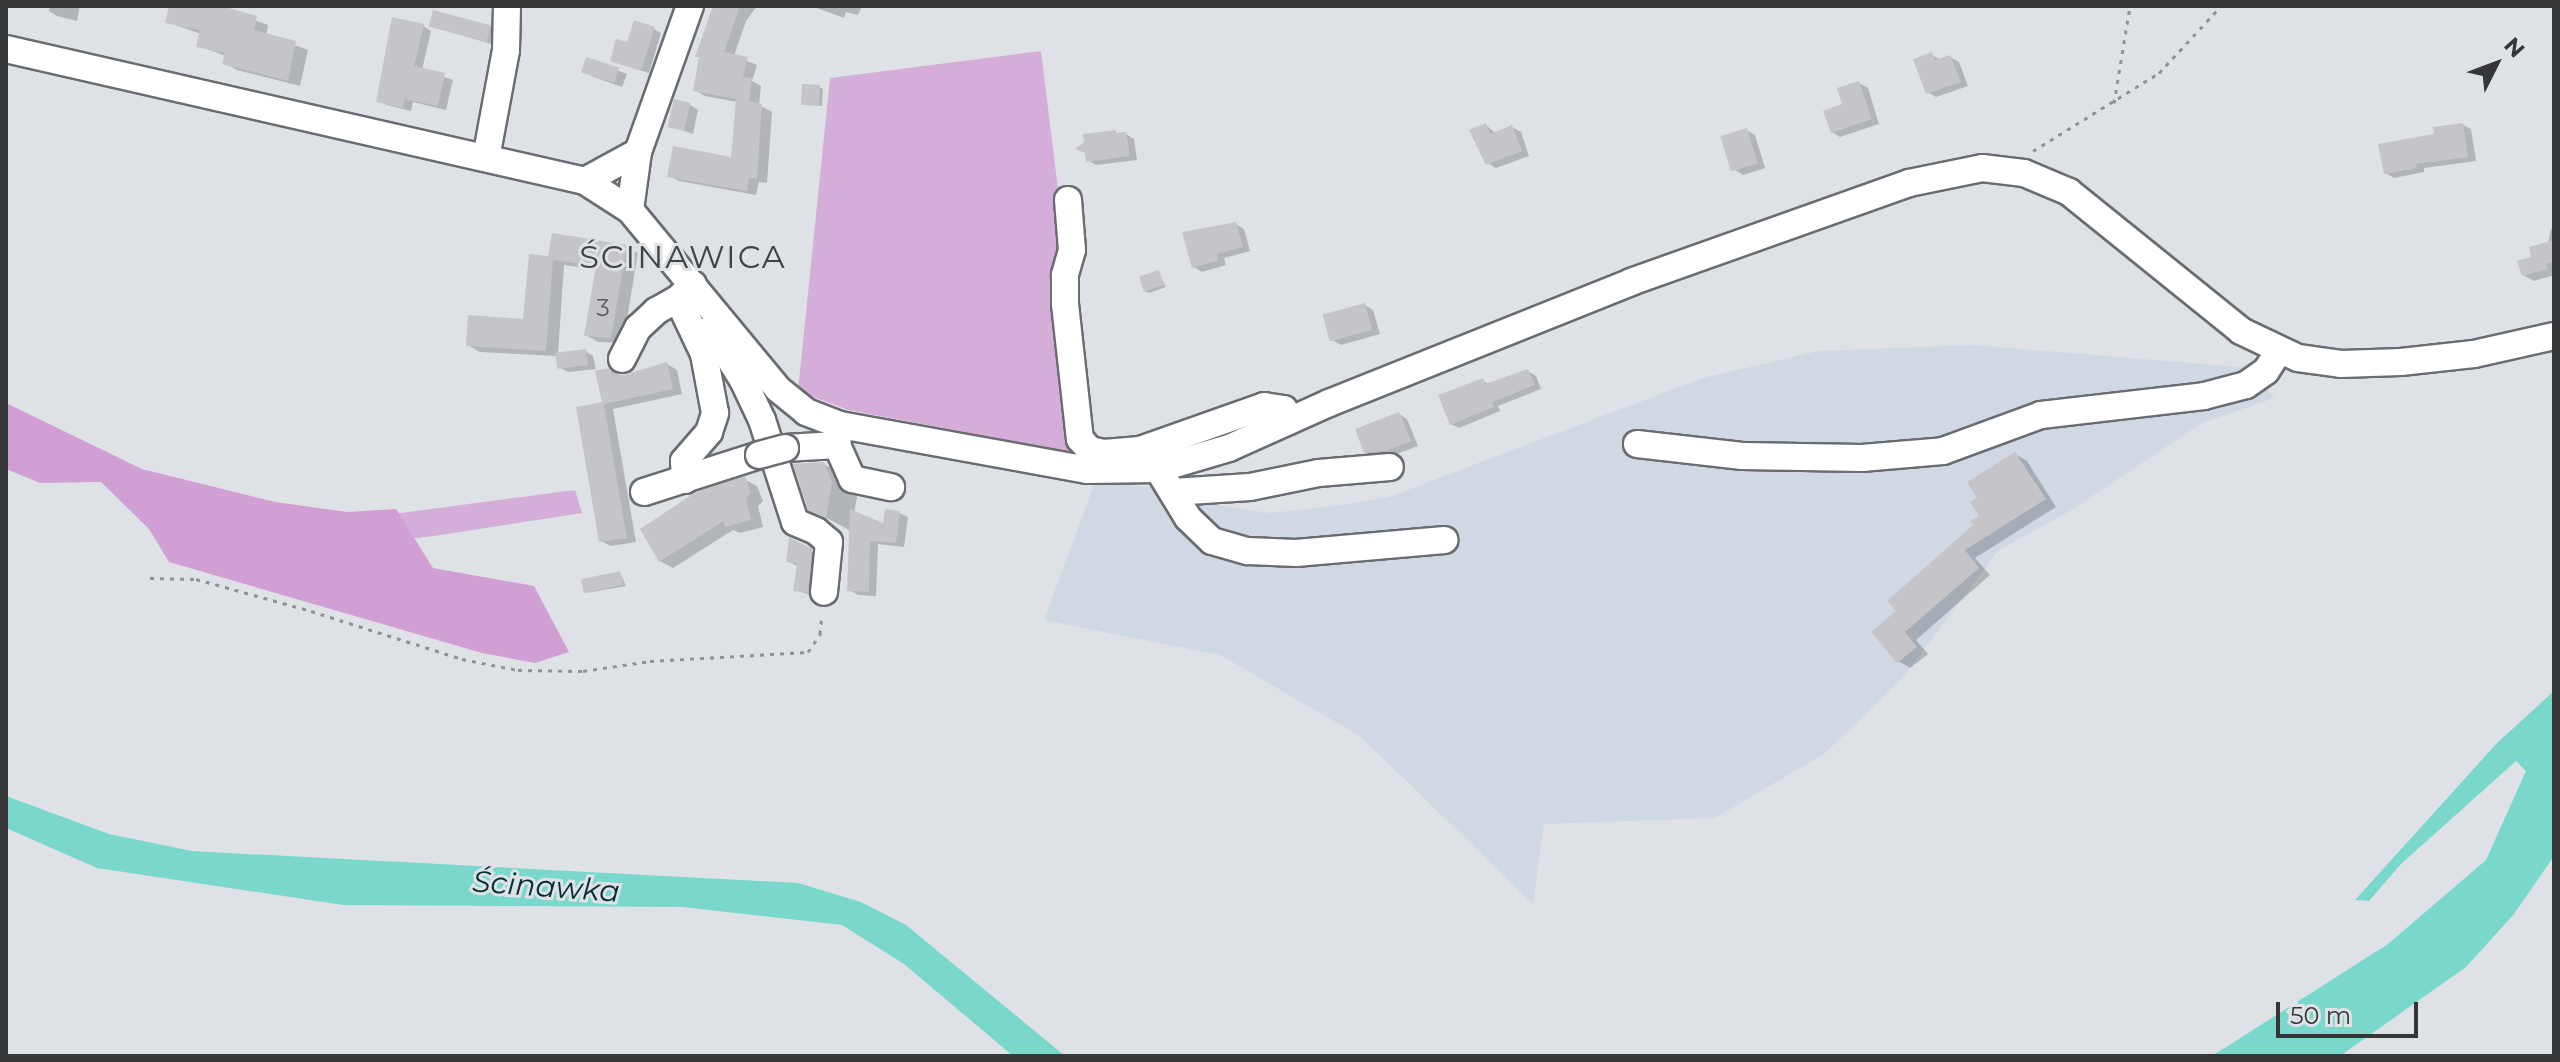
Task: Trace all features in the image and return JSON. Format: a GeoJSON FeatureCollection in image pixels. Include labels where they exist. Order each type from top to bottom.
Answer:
{"type":"FeatureCollection","features":[{"type":"Feature","properties":{"kind":"street"},"geometry":{"type":"LineString","coordinates":[[486,158],[506,50],[507,6]]}},
{"type":"Feature","properties":{"kind":"street"},"geometry":{"type":"LineString","coordinates":[[630,210],[638,152],[690,6]]}},
{"type":"Feature","properties":{"kind":"street"},"geometry":{"type":"LineString","coordinates":[[6,49],[585,181],[630,210],[693,295],[778,389],[838,435],[852,479],[891,487]]}},
{"type":"Feature","properties":{"kind":"street"},"geometry":{"type":"LineString","coordinates":[[585,181],[638,152]]}},
{"type":"Feature","properties":{"kind":"street"},"geometry":{"type":"LineString","coordinates":[[644,492],[759,455],[838,435],[1087,470],[1158,469],[1229,448],[1631,282],[1909,183],[1982,168],[2024,173],[2047,180],[2101,215],[2241,331],[2279,351],[2317,362],[2401,362],[2474,354],[2554,336]]}},
{"type":"Feature","properties":{"kind":"street"},"geometry":{"type":"LineString","coordinates":[[1068,200],[1072,250],[1065,275],[1065,304],[1080,439],[1090,450],[1104,453],[1140,450],[1264,406],[1284,409],[1289,421]]}},
{"type":"Feature","properties":{"kind":"street"},"geometry":{"type":"LineString","coordinates":[[622,359],[638,328],[656,311],[693,295]]}},
{"type":"Feature","properties":{"kind":"street"},"geometry":{"type":"LineString","coordinates":[[685,480],[684,461],[709,432],[715,413],[693,295]]}},
{"type":"Feature","properties":{"kind":"street"},"geometry":{"type":"LineString","coordinates":[[693,295],[743,380],[762,420],[795,522],[816,531],[829,542],[824,592]]}},
{"type":"Feature","properties":{"kind":"street"},"geometry":{"type":"LineString","coordinates":[[1637,444],[1742,456],[1862,458],[1943,451],[2041,415],[2204,396],[2246,385],[2266,371],[2279,351]]}},
{"type":"Feature","properties":{"kind":"street"},"geometry":{"type":"LineString","coordinates":[[1173,492],[1250,487],[1319,473],[1390,467]]}},
{"type":"Feature","properties":{"kind":"street"},"geometry":{"type":"LineString","coordinates":[[1158,469],[1188,518],[1212,541],[1248,551],[1296,553],[1444,540]]}},
{"type":"Feature","properties":{"kind":"path"},"geometry":{"type":"LineString","coordinates":[[2114,103],[2130,6]]}},
{"type":"Feature","properties":{"kind":"path"},"geometry":{"type":"LineString","coordinates":[[2024,173],[2028,159],[2040,144],[2114,103],[2172,62],[2221,6]]}},
{"type":"Feature","properties":{"kind":"path"},"geometry":{"type":"LineString","coordinates":[[150,578],[196,579],[462,659],[518,670],[583,671],[650,661],[808,652],[820,634],[824,592]]}},
{"type":"Feature","properties":{"kind":"shaded area"},"geometry":{"type":"Polygon","coordinates":[[[1041,51],[1065,246],[1058,288],[1070,452],[848,410],[798,391],[830,78],[1041,51]]]}},
{"type":"Feature","properties":{"kind":"shaded area"},"geometry":{"type":"Polygon","coordinates":[[[1975,345],[2252,368],[2274,398],[2202,423],[2073,509],[1998,551],[1900,681],[1824,754],[1715,818],[1544,824],[1533,904],[1360,736],[1220,655],[1044,620],[1095,482],[1147,487],[1181,478],[1204,503],[1270,513],[1335,506],[1389,497],[1703,378],[1818,351],[1975,345]]]}},
{"type":"Feature","properties":{"kind":"shaded area"},"geometry":{"type":"Polygon","coordinates":[[[6,403],[142,469],[275,502],[347,512],[396,509],[433,568],[534,586],[569,652],[535,663],[482,653],[169,562],[149,529],[101,482],[40,483],[6,469],[6,403]]]}},
{"type":"Feature","properties":{"kind":"shaded area"},"geometry":{"type":"Polygon","coordinates":[[[575,490],[582,513],[434,536],[407,539],[393,514],[575,490]]]}},
{"type":"Feature","properties":{"kind":"water"},"geometry":{"type":"Polygon","coordinates":[[[2554,691],[2554,856],[2514,914],[2466,967],[2340,1056],[2212,1056],[2388,944],[2486,860],[2526,771],[2516,761],[2401,864],[2369,901],[2355,900],[2498,742],[2554,691]]]}},
{"type":"Feature","properties":{"kind":"water","name":"Ścinawka"},"geometry":{"type":"Polygon","coordinates":[[[6,796],[109,834],[192,851],[798,883],[861,902],[906,925],[1065,1056],[1013,1056],[904,964],[842,925],[683,907],[343,905],[97,868],[6,828],[6,796]]]}},
{"type":"Feature","properties":{"kind":"building"},"geometry":{"type":"Polygon","coordinates":[[[169,6],[222,6],[257,16],[254,30],[296,41],[288,81],[222,64],[225,53],[196,47],[200,30],[165,23],[169,6]]]}},
{"type":"Feature","properties":{"kind":"building"},"geometry":{"type":"Polygon","coordinates":[[[713,6],[740,6],[724,52],[748,57],[743,77],[752,78],[749,101],[762,104],[757,179],[749,178],[747,191],[667,177],[673,146],[731,157],[736,99],[693,91],[699,57],[695,57],[713,6]]]}},
{"type":"Feature","properties":{"kind":"building"},"geometry":{"type":"Polygon","coordinates":[[[433,10],[491,26],[487,42],[429,26],[433,10]]]}},
{"type":"Feature","properties":{"kind":"building"},"geometry":{"type":"Polygon","coordinates":[[[392,17],[424,24],[414,66],[445,73],[438,106],[405,99],[403,108],[376,102],[392,17]]]}},
{"type":"Feature","properties":{"kind":"building"},"geometry":{"type":"Polygon","coordinates":[[[634,20],[655,27],[641,71],[610,61],[616,39],[627,42],[634,20]]]}},
{"type":"Feature","properties":{"kind":"building"},"geometry":{"type":"Polygon","coordinates":[[[1932,52],[1935,60],[1950,55],[1961,82],[1926,94],[1913,59],[1932,52]]]}},
{"type":"Feature","properties":{"kind":"building"},"geometry":{"type":"Polygon","coordinates":[[[586,57],[619,68],[614,83],[581,72],[586,57]]]}},
{"type":"Feature","properties":{"kind":"building"},"geometry":{"type":"Polygon","coordinates":[[[1859,81],[1872,119],[1831,133],[1823,111],[1842,104],[1837,88],[1859,81]]]}},
{"type":"Feature","properties":{"kind":"building"},"geometry":{"type":"Polygon","coordinates":[[[802,84],[820,85],[819,106],[801,105],[802,84]]]}},
{"type":"Feature","properties":{"kind":"building"},"geometry":{"type":"Polygon","coordinates":[[[674,99],[691,103],[684,131],[667,127],[674,99]]]}},
{"type":"Feature","properties":{"kind":"building"},"geometry":{"type":"Polygon","coordinates":[[[1486,123],[1490,134],[1512,125],[1522,151],[1486,165],[1469,130],[1486,123]]]}},
{"type":"Feature","properties":{"kind":"building"},"geometry":{"type":"Polygon","coordinates":[[[2463,123],[2468,157],[2416,164],[2417,168],[2384,174],[2378,144],[2434,134],[2433,127],[2463,123]]]}},
{"type":"Feature","properties":{"kind":"building"},"geometry":{"type":"Polygon","coordinates":[[[1747,128],[1758,163],[1731,172],[1720,136],[1747,128]]]}},
{"type":"Feature","properties":{"kind":"building"},"geometry":{"type":"Polygon","coordinates":[[[1116,130],[1116,133],[1126,132],[1130,156],[1086,162],[1085,153],[1075,149],[1084,142],[1083,134],[1116,130]]]}},
{"type":"Feature","properties":{"kind":"building"},"geometry":{"type":"Polygon","coordinates":[[[1236,222],[1243,247],[1217,254],[1218,261],[1192,268],[1182,232],[1236,222]]]}},
{"type":"Feature","properties":{"kind":"building"},"geometry":{"type":"Polygon","coordinates":[[[552,233],[627,245],[611,338],[584,336],[596,266],[553,260],[546,351],[466,346],[468,315],[523,319],[529,254],[548,256],[552,233]]]}},
{"type":"Feature","properties":{"kind":"building"},"geometry":{"type":"Polygon","coordinates":[[[2554,240],[2554,262],[2546,264],[2548,269],[2522,276],[2517,261],[2531,257],[2529,247],[2554,240]]]}},
{"type":"Feature","properties":{"kind":"building"},"geometry":{"type":"Polygon","coordinates":[[[1159,270],[1164,285],[1144,292],[1139,276],[1159,270]]]}},
{"type":"Feature","properties":{"kind":"building"},"geometry":{"type":"Polygon","coordinates":[[[1365,303],[1372,330],[1330,341],[1322,314],[1365,303]]]}},
{"type":"Feature","properties":{"kind":"building"},"geometry":{"type":"Polygon","coordinates":[[[586,349],[588,365],[557,369],[555,353],[586,349]]]}},
{"type":"Feature","properties":{"kind":"building"},"geometry":{"type":"Polygon","coordinates":[[[667,362],[673,389],[604,404],[627,538],[599,542],[576,407],[602,402],[595,371],[609,368],[612,374],[624,375],[667,362]]]}},
{"type":"Feature","properties":{"kind":"building"},"geometry":{"type":"Polygon","coordinates":[[[1528,369],[1535,385],[1492,402],[1494,407],[1450,425],[1438,395],[1483,378],[1485,384],[1528,369]]]}},
{"type":"Feature","properties":{"kind":"building"},"geometry":{"type":"Polygon","coordinates":[[[1399,412],[1411,441],[1385,451],[1364,453],[1355,429],[1399,412]]]}},
{"type":"Feature","properties":{"kind":"building"},"geometry":{"type":"Polygon","coordinates":[[[2015,452],[2046,499],[1965,550],[1979,568],[1905,632],[1917,647],[1897,663],[1871,632],[1896,611],[1887,601],[1973,525],[1970,521],[1979,516],[1970,502],[1977,498],[1967,482],[2015,452]]]}},
{"type":"Feature","properties":{"kind":"building"},"geometry":{"type":"Polygon","coordinates":[[[824,462],[832,481],[826,519],[808,510],[793,464],[824,462]]]}},
{"type":"Feature","properties":{"kind":"building"},"geometry":{"type":"Polygon","coordinates":[[[745,476],[751,493],[746,498],[751,520],[725,527],[724,521],[659,562],[640,529],[696,492],[745,476]]]}},
{"type":"Feature","properties":{"kind":"building"},"geometry":{"type":"Polygon","coordinates":[[[850,509],[883,523],[885,509],[900,511],[896,543],[870,541],[869,592],[847,591],[850,509]]]}},
{"type":"Feature","properties":{"kind":"building"},"geometry":{"type":"Polygon","coordinates":[[[789,537],[812,549],[808,593],[793,591],[797,563],[786,562],[789,537]]]}},
{"type":"Feature","properties":{"kind":"building"},"geometry":{"type":"Polygon","coordinates":[[[620,571],[623,585],[584,593],[581,579],[620,571]]]}},
{"type":"Feature","properties":{"kind":"district","name":"ŚCINAWICA"},"geometry":{"type":"Point","coordinates":[683,257]}}]}
